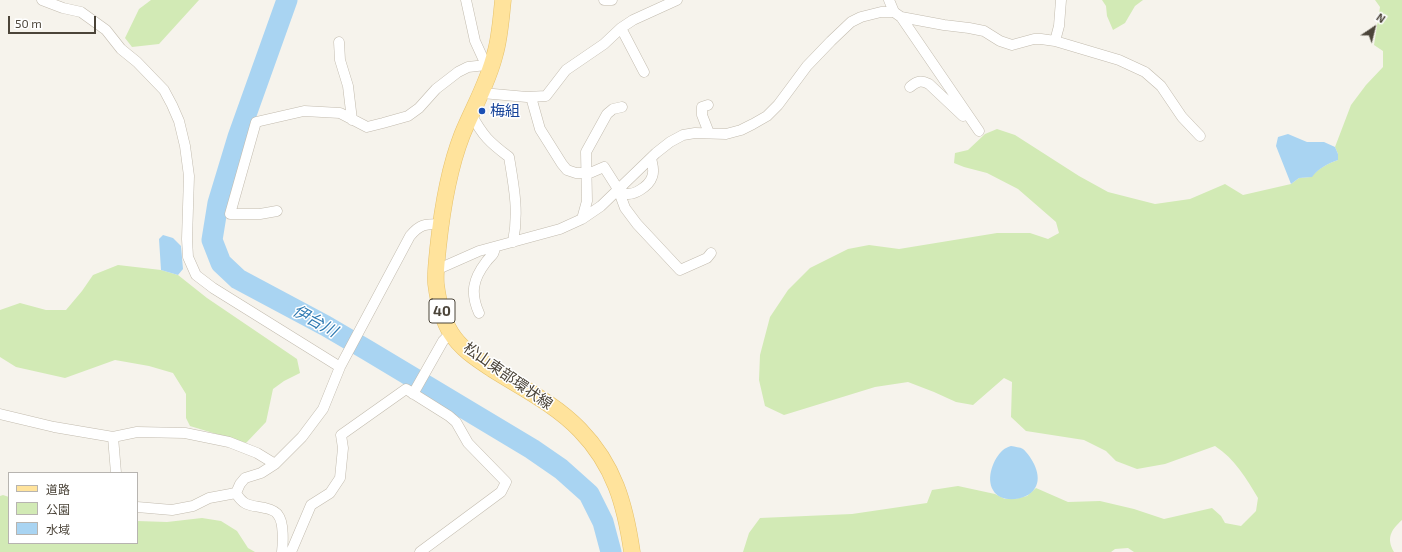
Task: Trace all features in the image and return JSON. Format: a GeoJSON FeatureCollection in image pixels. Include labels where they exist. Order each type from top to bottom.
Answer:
{"type":"FeatureCollection","features":[{"type":"Feature","properties":{"kind":"main road","name":"松山東部環状線"},"geometry":{"type":"LineString","coordinates":[[503,0],[500,31],[495,54],[489,66],[482,93],[471,114],[454,156],[450,171],[440,224],[436,270],[439,303],[445,322],[451,333],[474,357],[562,414],[580,430],[592,444],[606,464],[620,493],[632,552]]}},
{"type":"Feature","properties":{"kind":"street"},"geometry":{"type":"LineString","coordinates":[[42,0],[63,8],[81,12],[106,30],[121,49],[137,62],[164,90],[170,100],[179,121],[185,146],[189,176],[187,239],[188,257],[196,275],[225,295],[340,367]]}},
{"type":"Feature","properties":{"kind":"street"},"geometry":{"type":"LineString","coordinates":[[277,211],[260,214],[230,214],[256,122],[304,111],[340,113],[367,127],[408,116],[419,108],[436,90],[458,72],[468,67],[489,66],[476,41],[466,0]]}},
{"type":"Feature","properties":{"kind":"street"},"geometry":{"type":"LineString","coordinates":[[604,0],[612,0]]}},
{"type":"Feature","properties":{"kind":"street"},"geometry":{"type":"LineString","coordinates":[[482,93],[546,96],[566,70],[604,44],[621,28],[633,20],[676,0]]}},
{"type":"Feature","properties":{"kind":"street"},"geometry":{"type":"LineString","coordinates":[[889,0],[897,14],[976,127],[930,84],[923,81],[916,82],[910,87]]}},
{"type":"Feature","properties":{"kind":"street"},"geometry":{"type":"LineString","coordinates":[[1055,41],[1059,26],[1061,0]]}},
{"type":"Feature","properties":{"kind":"street"},"geometry":{"type":"LineString","coordinates":[[436,270],[479,251],[560,229],[582,219],[601,206],[670,142],[683,135],[695,132],[726,134],[741,130],[762,119],[778,105],[807,66],[831,40],[861,16],[881,12],[897,14],[944,25],[984,31],[1000,41],[1012,45],[1034,39],[1055,41],[1119,60],[1145,72],[1161,86],[1182,118],[1200,136]]}},
{"type":"Feature","properties":{"kind":"street"},"geometry":{"type":"LineString","coordinates":[[621,28],[644,72]]}},
{"type":"Feature","properties":{"kind":"street"},"geometry":{"type":"LineString","coordinates":[[339,42],[340,60],[348,86],[352,120]]}},
{"type":"Feature","properties":{"kind":"street"},"geometry":{"type":"LineString","coordinates":[[531,96],[540,129],[567,170],[576,173],[590,173],[604,167],[618,189],[625,208],[637,224],[680,270],[707,258],[711,253]]}},
{"type":"Feature","properties":{"kind":"street"},"geometry":{"type":"LineString","coordinates":[[708,105],[702,107],[702,115],[709,133]]}},
{"type":"Feature","properties":{"kind":"street"},"geometry":{"type":"LineString","coordinates":[[582,219],[587,201],[586,152],[588,146],[607,114],[613,109],[622,107]]}},
{"type":"Feature","properties":{"kind":"street"},"geometry":{"type":"LineString","coordinates":[[471,114],[480,132],[490,143],[509,157],[516,199],[516,227],[512,242]]}},
{"type":"Feature","properties":{"kind":"street"},"geometry":{"type":"LineString","coordinates":[[618,189],[624,194],[633,193],[645,187],[652,178],[654,168],[651,158]]}},
{"type":"Feature","properties":{"kind":"street"},"geometry":{"type":"LineString","coordinates":[[236,493],[240,484],[245,478],[261,473],[275,464],[302,437],[323,409],[340,367],[410,236],[417,228],[427,224],[440,224]]}},
{"type":"Feature","properties":{"kind":"street"},"geometry":{"type":"LineString","coordinates":[[479,313],[473,297],[474,284],[481,268],[494,254],[495,247]]}},
{"type":"Feature","properties":{"kind":"street"},"geometry":{"type":"LineString","coordinates":[[414,392],[443,341],[451,333]]}},
{"type":"Feature","properties":{"kind":"street"},"geometry":{"type":"LineString","coordinates":[[291,552],[311,505],[330,493],[340,478],[343,448],[341,435],[406,389],[414,392],[456,422],[468,443],[506,482],[500,492],[420,552]]}},
{"type":"Feature","properties":{"kind":"street"},"geometry":{"type":"LineString","coordinates":[[0,414],[54,427],[113,437],[137,432],[186,433],[229,442],[257,453],[275,464]]}},
{"type":"Feature","properties":{"kind":"street"},"geometry":{"type":"LineString","coordinates":[[113,437],[116,472]]}},
{"type":"Feature","properties":{"kind":"street"},"geometry":{"type":"LineString","coordinates":[[138,508],[172,510],[193,506],[209,498],[236,493]]}},
{"type":"Feature","properties":{"kind":"street"},"geometry":{"type":"LineString","coordinates":[[236,493],[240,500],[246,504],[273,510],[279,515],[283,545],[282,552]]}},
{"type":"Feature","properties":{"kind":"green space"},"geometry":{"type":"Polygon","coordinates":[[[151,0],[199,0],[159,44],[132,47],[125,38],[139,9],[151,0]]]}},
{"type":"Feature","properties":{"kind":"green space"},"geometry":{"type":"Polygon","coordinates":[[[1102,0],[1143,0],[1135,6],[1125,23],[1113,30],[1107,16],[1106,6],[1102,0]]]}},
{"type":"Feature","properties":{"kind":"green space"},"geometry":{"type":"Polygon","coordinates":[[[1375,0],[1402,0],[1402,520],[1395,527],[1390,538],[1394,552],[1134,552],[1128,548],[1115,549],[1111,552],[743,552],[749,533],[760,518],[852,514],[927,503],[932,490],[958,486],[995,494],[1005,499],[1015,499],[1027,496],[1036,488],[1068,502],[1100,501],[1134,509],[1164,519],[1212,508],[1221,516],[1225,523],[1241,526],[1256,511],[1258,498],[1234,463],[1215,446],[1165,464],[1137,469],[1116,461],[1106,451],[1084,440],[1026,431],[1011,417],[1012,382],[1004,378],[973,405],[956,402],[908,382],[875,387],[784,415],[765,406],[759,380],[760,355],[770,317],[788,290],[810,268],[848,249],[869,245],[899,249],[997,233],[1030,233],[1048,239],[1059,233],[1056,222],[1018,189],[987,173],[954,163],[955,153],[968,150],[985,134],[997,129],[1015,135],[1079,176],[1108,192],[1155,204],[1190,199],[1225,184],[1243,195],[1291,184],[1299,178],[1311,177],[1323,167],[1338,160],[1338,154],[1335,147],[1351,105],[1366,85],[1383,67],[1383,51],[1374,45],[1380,7],[1375,0]]]}},
{"type":"Feature","properties":{"kind":"green space"},"geometry":{"type":"Polygon","coordinates":[[[118,265],[161,270],[178,275],[207,298],[297,359],[300,373],[284,381],[273,389],[266,422],[246,443],[190,426],[186,418],[186,394],[173,373],[149,366],[115,360],[65,378],[16,367],[0,357],[0,310],[20,303],[46,310],[66,310],[93,275],[118,265]]]}},
{"type":"Feature","properties":{"kind":"green space"},"geometry":{"type":"Polygon","coordinates":[[[3,495],[8,497],[8,544],[138,544],[138,521],[167,522],[202,518],[221,521],[237,531],[248,548],[255,552],[0,552],[0,496],[3,495]]]}},
{"type":"Feature","properties":{"kind":"water"},"geometry":{"type":"Polygon","coordinates":[[[1288,134],[1307,142],[1324,142],[1335,147],[1338,154],[1338,160],[1317,171],[1312,177],[1299,178],[1291,184],[1276,146],[1278,137],[1288,134]]]}},
{"type":"Feature","properties":{"kind":"water"},"geometry":{"type":"Polygon","coordinates":[[[163,235],[173,238],[181,246],[183,269],[178,275],[161,270],[159,239],[163,235]]]}},
{"type":"Feature","properties":{"kind":"water"},"geometry":{"type":"Polygon","coordinates":[[[1011,446],[1022,448],[1026,452],[1033,462],[1038,478],[1035,488],[1026,496],[1008,499],[997,494],[993,490],[990,474],[999,454],[1004,449],[1011,446]]]}},
{"type":"Feature","properties":{"kind":"waterway","name":"伊台川"},"geometry":{"type":"LineString","coordinates":[[287,0],[238,137],[218,203],[212,240],[221,263],[238,279],[326,326],[367,350],[532,449],[561,469],[589,494],[603,522],[611,552]]}},
{"type":"Feature","properties":{"kind":"place","name":"梅組"},"geometry":{"type":"Point","coordinates":[482,111]}}]}
